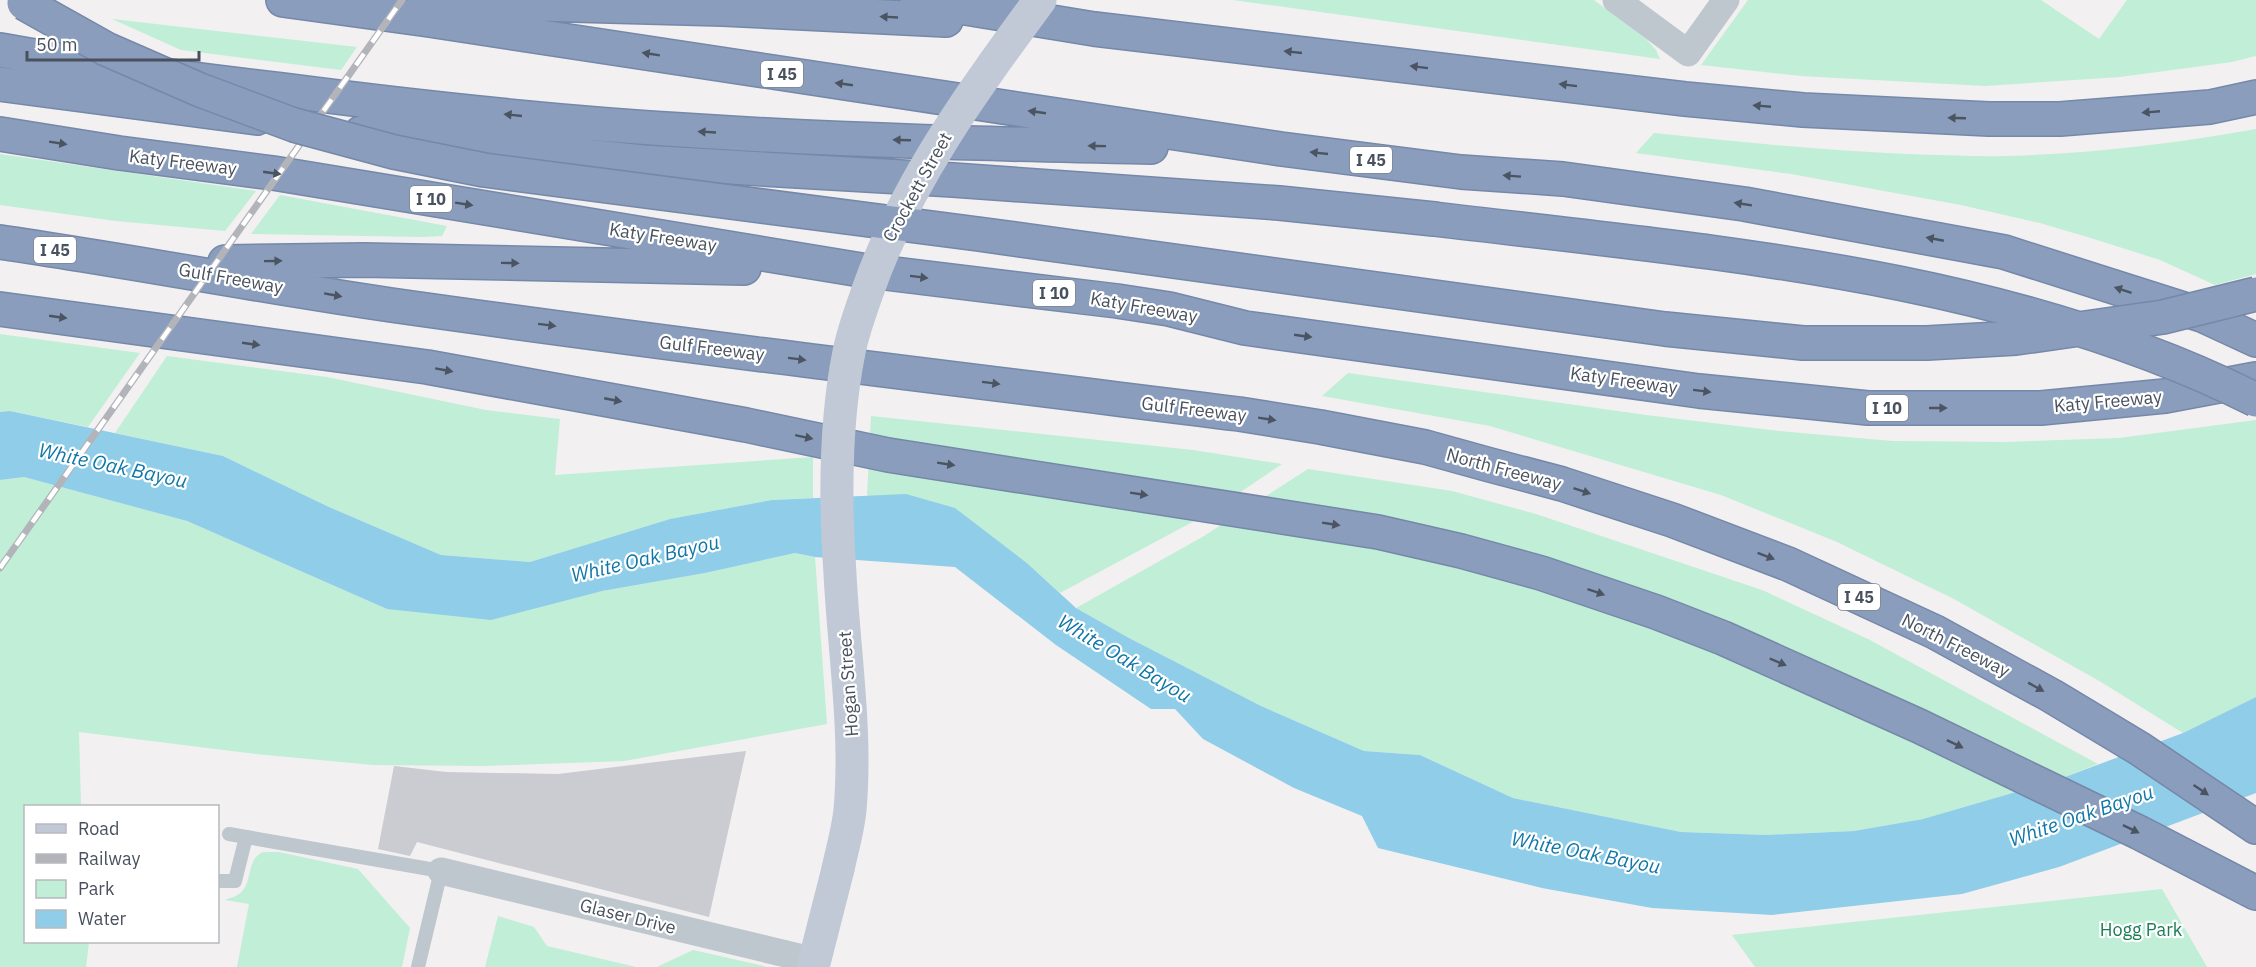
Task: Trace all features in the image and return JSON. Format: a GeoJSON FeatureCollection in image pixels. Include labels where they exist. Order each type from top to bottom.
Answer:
{"type":"FeatureCollection","features":[{"type":"Feature","properties":{"kind":"highway"},"geometry":{"type":"LineString","coordinates":[[19,0],[106,49],[200,90],[294,125],[394,152],[484,170],[978,234],[1665,329],[1803,343],[1927,343],[1994,339],[2163,317],[2256,294]]}},
{"type":"Feature","properties":{"kind":"highway","name":"I 45"},"geometry":{"type":"LineString","coordinates":[[283,0],[452,23],[1281,149],[1461,172],[1563,179],[1744,204],[2004,252],[2202,315],[2256,340]]}},
{"type":"Feature","properties":{"kind":"highway"},"geometry":{"type":"LineString","coordinates":[[393,0],[734,9],[1094,29]]}},
{"type":"Feature","properties":{"kind":"highway"},"geometry":{"type":"LineString","coordinates":[[917,0],[1094,29],[1685,99],[1803,110],[1916,116],[2060,119],[2210,107],[2256,97]]}},
{"type":"Feature","properties":{"kind":"highway"},"geometry":{"type":"LineString","coordinates":[[0,50],[180,78],[620,126],[774,135],[1008,144],[1281,149]]}},
{"type":"Feature","properties":{"kind":"highway"},"geometry":{"type":"LineString","coordinates":[[0,84],[362,133],[631,161],[964,180],[1267,202],[1694,250],[1818,269],[1932,291],[2046,319],[2134,348],[2256,400]]}},
{"type":"Feature","properties":{"kind":"highway","name":"Katy Freeway"},"geometry":{"type":"LineString","coordinates":[[0,134],[119,153],[273,173],[861,270],[1118,301],[1169,309],[1245,328],[1699,391],[1869,408],[2041,408],[2165,396],[2256,379]]}},
{"type":"Feature","properties":{"kind":"highway","name":"Gulf Freeway"},"geometry":{"type":"LineString","coordinates":[[0,242],[389,305],[676,344],[1239,414],[1425,447]]}},
{"type":"Feature","properties":{"kind":"highway"},"geometry":{"type":"LineString","coordinates":[[110,258],[197,262],[364,260],[861,270]]}},
{"type":"Feature","properties":{"kind":"highway"},"geometry":{"type":"LineString","coordinates":[[0,309],[428,367],[746,425],[888,455],[1378,532],[1461,551],[1541,573],[1656,612],[1801,672],[1940,736],[2256,893]]}},
{"type":"Feature","properties":{"kind":"highway","name":"North Freeway"},"geometry":{"type":"LineString","coordinates":[[1425,447],[1562,484],[1672,520],[1788,564],[1935,632],[2052,696],[2140,750],[2256,827]]}},
{"type":"Feature","properties":{"kind":"main road","name":"Crockett Street"},"geometry":{"type":"LineString","coordinates":[[843,397],[849,352],[860,311],[881,254],[902,208],[951,126],[1040,0]]}},
{"type":"Feature","properties":{"kind":"main road","name":"Hogan Street"},"geometry":{"type":"LineString","coordinates":[[814,964],[838,869],[849,812],[852,770],[851,712],[839,573],[838,459],[843,397]]}},
{"type":"Feature","properties":{"kind":"street"},"geometry":{"type":"LineString","coordinates":[[1616,0],[1688,53],[1726,0]]}},
{"type":"Feature","properties":{"kind":"street","name":"Glaser Drive"},"geometry":{"type":"LineString","coordinates":[[441,871],[814,964]]}},
{"type":"Feature","properties":{"kind":"lane"},"geometry":{"type":"LineString","coordinates":[[229,834],[441,871],[418,967]]}},
{"type":"Feature","properties":{"kind":"lane"},"geometry":{"type":"LineString","coordinates":[[219,881],[235,881],[246,837]]}},
{"type":"Feature","properties":{"kind":"green space"},"geometry":{"type":"Polygon","coordinates":[[[1233,0],[1594,0],[1646,39],[1656,50],[1660,59],[1233,0]]]}},
{"type":"Feature","properties":{"kind":"green space"},"geometry":{"type":"Polygon","coordinates":[[[1748,0],[2041,0],[2099,39],[2127,0],[2256,0],[2256,56],[2232,62],[2120,77],[1985,86],[1801,76],[1701,65],[1748,0]]]}},
{"type":"Feature","properties":{"kind":"green space"},"geometry":{"type":"Polygon","coordinates":[[[112,19],[357,47],[341,70],[181,50],[112,19]]]}},
{"type":"Feature","properties":{"kind":"green space"},"geometry":{"type":"Polygon","coordinates":[[[2256,129],[2256,274],[2215,285],[2160,260],[2040,223],[1961,205],[1791,174],[1636,153],[1654,133],[1759,144],[1900,154],[1994,156],[2067,153],[2130,147],[2256,129]]]}},
{"type":"Feature","properties":{"kind":"green space"},"geometry":{"type":"Polygon","coordinates":[[[0,154],[256,191],[225,231],[116,221],[0,205],[0,154]]]}},
{"type":"Feature","properties":{"kind":"green space"},"geometry":{"type":"Polygon","coordinates":[[[280,195],[447,226],[442,236],[422,237],[251,234],[280,195]]]}},
{"type":"Feature","properties":{"kind":"green space"},"geometry":{"type":"Polygon","coordinates":[[[0,334],[140,353],[88,427],[10,411],[0,412],[0,334]]]}},
{"type":"Feature","properties":{"kind":"green space"},"geometry":{"type":"Polygon","coordinates":[[[167,356],[327,377],[486,410],[560,419],[555,475],[813,457],[813,498],[772,500],[670,519],[530,562],[441,555],[329,507],[223,456],[115,433],[167,356]]]}},
{"type":"Feature","properties":{"kind":"green space"},"geometry":{"type":"Polygon","coordinates":[[[1348,373],[1646,415],[1779,431],[1892,441],[2006,442],[2119,438],[2256,420],[2256,697],[2183,733],[2101,682],[1954,599],[1837,542],[1721,495],[1490,426],[1322,396],[1348,373]]]}},
{"type":"Feature","properties":{"kind":"green space"},"geometry":{"type":"Polygon","coordinates":[[[871,416],[1193,450],[1282,464],[1211,512],[1060,593],[1028,564],[867,495],[871,416]]]}},
{"type":"Feature","properties":{"kind":"green space"},"geometry":{"type":"Polygon","coordinates":[[[1308,469],[1452,491],[1536,514],[1762,590],[1868,639],[2098,764],[2057,780],[1923,819],[1854,831],[1766,835],[1681,832],[1513,798],[1420,755],[1364,751],[1261,706],[1076,608],[1204,536],[1308,469]]]}},
{"type":"Feature","properties":{"kind":"green space"},"geometry":{"type":"Polygon","coordinates":[[[24,477],[187,521],[387,609],[602,591],[705,573],[795,553],[815,557],[827,724],[624,761],[485,766],[373,765],[256,754],[79,732],[81,805],[24,805],[24,943],[89,943],[86,967],[0,967],[0,480],[24,477]]]}},
{"type":"Feature","properties":{"kind":"green space"},"geometry":{"type":"Polygon","coordinates":[[[263,852],[279,852],[358,869],[410,928],[402,967],[237,967],[249,904],[225,900],[244,889],[254,860],[263,852]]]}},
{"type":"Feature","properties":{"kind":"green space","name":"Hogg Park"},"geometry":{"type":"Polygon","coordinates":[[[2162,889],[2207,967],[1755,967],[1732,935],[2162,889]]]}},
{"type":"Feature","properties":{"kind":"green space"},"geometry":{"type":"Polygon","coordinates":[[[498,916],[534,927],[547,946],[636,967],[485,967],[498,916]]]}},
{"type":"Feature","properties":{"kind":"green space"},"geometry":{"type":"Polygon","coordinates":[[[693,950],[768,967],[657,967],[693,950]]]}},
{"type":"Feature","properties":{"kind":"water","name":"White Oak Bayou"},"geometry":{"type":"Polygon","coordinates":[[[10,411],[223,456],[329,507],[441,555],[530,562],[670,519],[772,500],[906,494],[955,508],[1028,564],[1076,608],[1129,638],[1261,706],[1364,751],[1420,755],[1513,798],[1681,832],[1766,835],[1854,831],[1923,819],[2057,780],[2183,733],[2256,697],[2256,793],[2059,867],[1962,894],[1772,915],[1652,908],[1542,888],[1378,848],[1362,816],[1294,788],[1203,739],[1175,709],[1151,709],[1056,645],[955,567],[815,557],[795,553],[705,573],[602,591],[491,620],[387,609],[187,521],[24,477],[0,480],[0,412],[10,411]]]}},
{"type":"Feature","properties":{"kind":"building"},"geometry":{"type":"Polygon","coordinates":[[[746,751],[709,917],[417,842],[410,856],[378,849],[394,766],[446,772],[558,774],[746,751]]]}},
{"type":"Feature","properties":{"kind":"railway"},"geometry":{"type":"LineString","coordinates":[[0,568],[402,0]]}}]}
